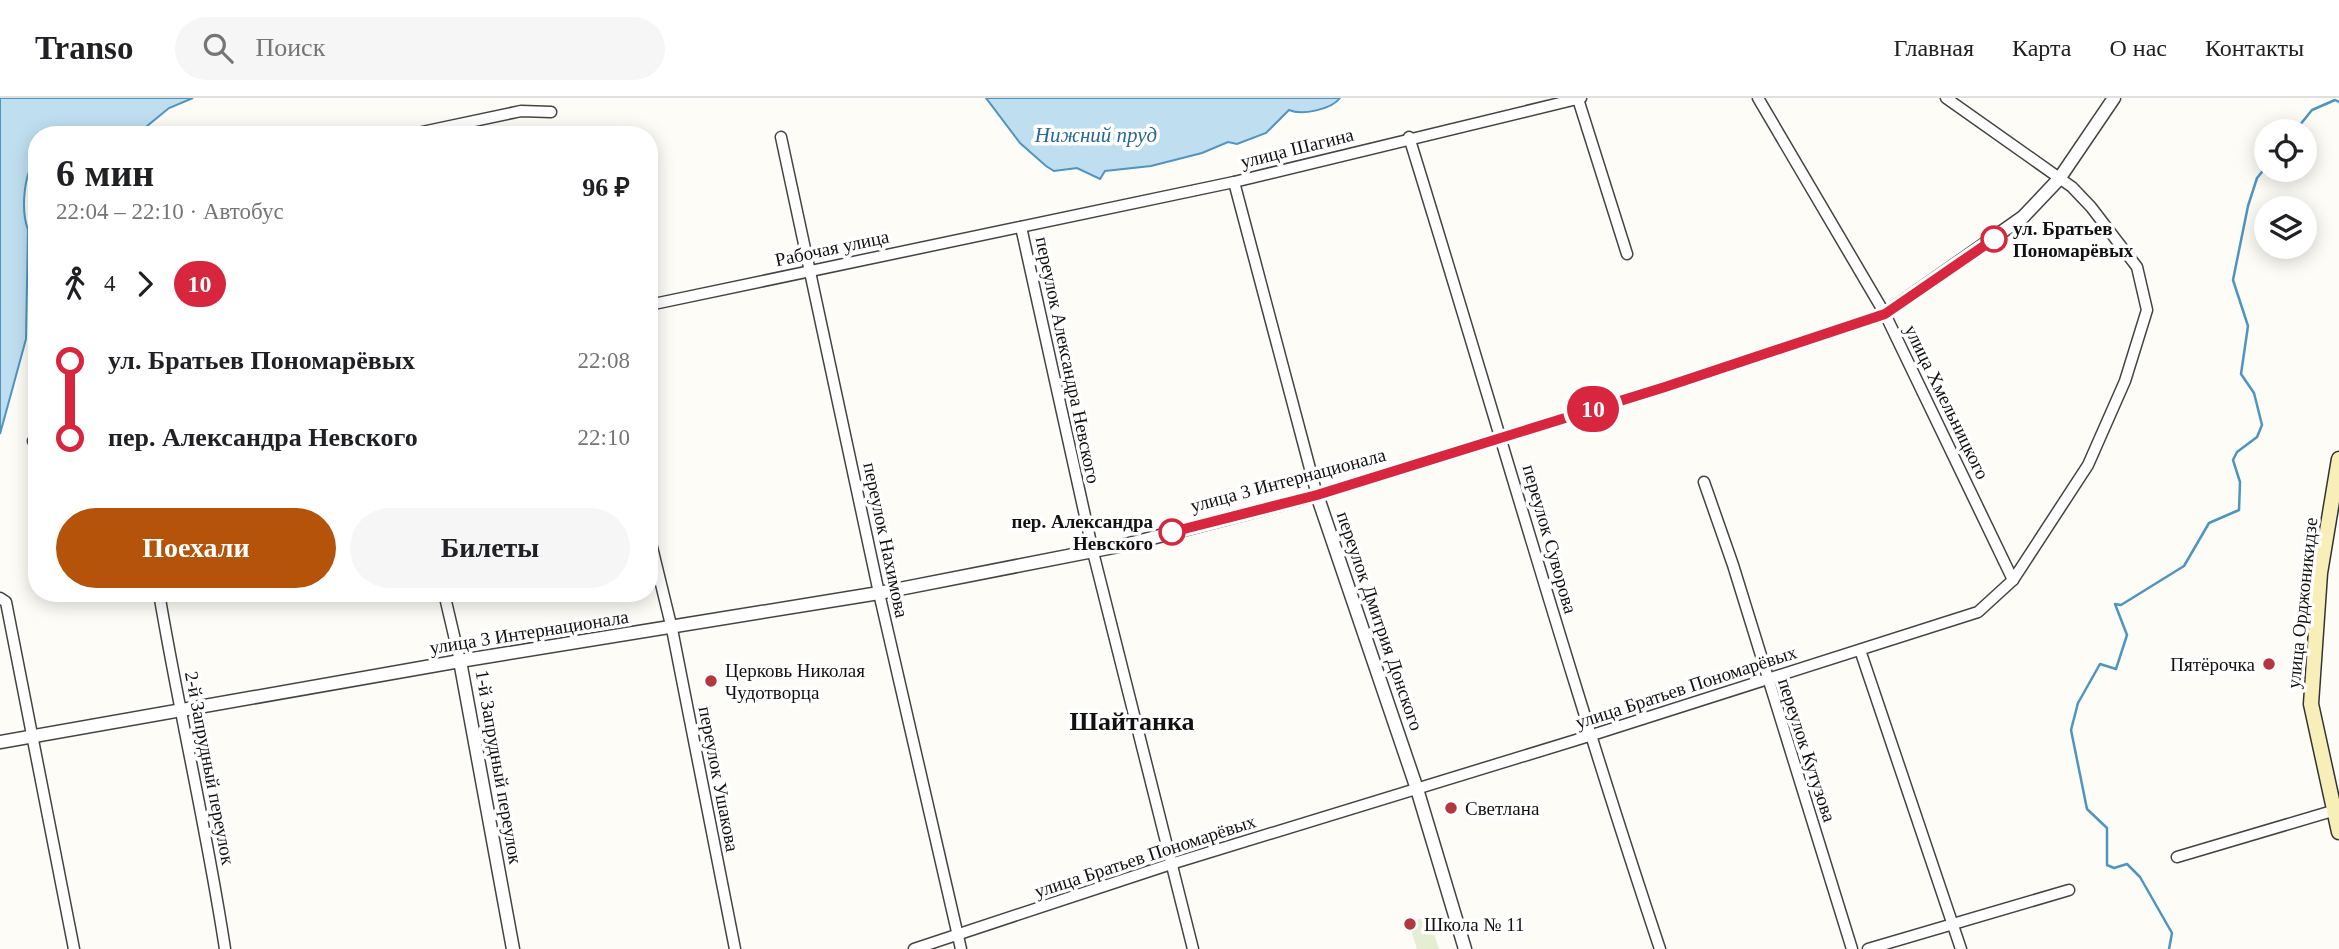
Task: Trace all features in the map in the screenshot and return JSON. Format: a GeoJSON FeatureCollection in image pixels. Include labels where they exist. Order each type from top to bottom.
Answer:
{"type":"FeatureCollection","features":[{"type":"Feature","properties":{"kind":"main road","name":"улица Орджоникидзе"},"geometry":{"type":"LineString","coordinates":[[2339,459],[2320,573],[2311,704],[2339,832]]}},
{"type":"Feature","properties":{"kind":"street","name":"улица Хмельницкого"},"geometry":{"type":"LineString","coordinates":[[1758,98],[1885,314],[2013,580]]}},
{"type":"Feature","properties":{"kind":"street","name":"улица Братьев Пономарёвых"},"geometry":{"type":"LineString","coordinates":[[914,949],[1171,864],[1589,736],[1978,612],[2013,580],[2088,465],[2125,381],[2147,310],[2137,267],[2091,207],[2059,179],[1947,98]]}},
{"type":"Feature","properties":{"kind":"street","name":"улица 3 Интернационала"},"geometry":{"type":"LineString","coordinates":[[0,743],[460,661],[672,629],[879,593],[1093,552],[1317,495],[1885,314],[2023,218],[2059,179],[2114,98]]}},
{"type":"Feature","properties":{"kind":"street","name":"улица Шагина"},"geometry":{"type":"LineString","coordinates":[[1021,228],[1234,181],[1409,137],[1579,99]]}},
{"type":"Feature","properties":{"kind":"street"},"geometry":{"type":"LineString","coordinates":[[1579,99],[1627,254]]}},
{"type":"Feature","properties":{"kind":"street"},"geometry":{"type":"LineString","coordinates":[[450,126],[521,111],[551,112]]}},
{"type":"Feature","properties":{"kind":"street","name":"переулок Нахимова"},"geometry":{"type":"LineString","coordinates":[[781,137],[879,593],[961,949]]}},
{"type":"Feature","properties":{"kind":"street","name":"переулок Суворова"},"geometry":{"type":"LineString","coordinates":[[1409,137],[1502,438],[1589,736],[1660,949]]}},
{"type":"Feature","properties":{"kind":"street","name":"переулок Дмитрия Донского"},"geometry":{"type":"LineString","coordinates":[[1234,181],[1317,495],[1417,789],[1465,949]]}},
{"type":"Feature","properties":{"kind":"street","name":"Рабочая улица"},"geometry":{"type":"LineString","coordinates":[[658,303],[1021,228]]}},
{"type":"Feature","properties":{"kind":"street","name":"переулок Александра Невского"},"geometry":{"type":"LineString","coordinates":[[1021,228],[1093,552],[1193,949]]}},
{"type":"Feature","properties":{"kind":"street","name":"переулок Кутузова"},"geometry":{"type":"LineString","coordinates":[[1704,482],[1733,565],[1766,680],[1852,949]]}},
{"type":"Feature","properties":{"kind":"street","name":"переулок Ушакова"},"geometry":{"type":"LineString","coordinates":[[658,572],[672,629],[735,949]]}},
{"type":"Feature","properties":{"kind":"street"},"geometry":{"type":"LineString","coordinates":[[0,597],[6,602],[74,949]]}},
{"type":"Feature","properties":{"kind":"street","name":"2-й Запрудный переулок"},"geometry":{"type":"LineString","coordinates":[[161,602],[179,711],[210,855],[225,949]]}},
{"type":"Feature","properties":{"kind":"street","name":"1-й Запрудный переулок"},"geometry":{"type":"LineString","coordinates":[[446,602],[460,661],[513,949]]}},
{"type":"Feature","properties":{"kind":"street"},"geometry":{"type":"LineString","coordinates":[[1860,650],[1961,949]]}},
{"type":"Feature","properties":{"kind":"street"},"geometry":{"type":"LineString","coordinates":[[2176,857],[2336,810]]}},
{"type":"Feature","properties":{"kind":"street"},"geometry":{"type":"LineString","coordinates":[[1868,949],[1952,922],[2068,891]]}},
{"type":"Feature","properties":{"kind":"green space"},"geometry":{"type":"Polygon","coordinates":[[[1423,918],[1430,920],[1439,949],[1417,949],[1410,927],[1412,921],[1423,918]]]}},
{"type":"Feature","properties":{"kind":"water"},"geometry":{"type":"Polygon","coordinates":[[[0,98],[193,98],[169,108],[147,126],[28,126],[28,176],[24,213],[28,230],[26,339],[0,434],[0,98]]]}},
{"type":"Feature","properties":{"kind":"water","name":"Нижний пруд"},"geometry":{"type":"Polygon","coordinates":[[[986,98],[1340,98],[1316,110],[1289,110],[1266,133],[1237,144],[1228,142],[1202,153],[1151,166],[1105,171],[1100,179],[1077,168],[1054,171],[1046,166],[1020,143],[986,98]]]}},
{"type":"Feature","properties":{"kind":"waterway"},"geometry":{"type":"LineString","coordinates":[[2305,119],[2312,110],[2335,100],[2339,102]]}},
{"type":"Feature","properties":{"kind":"waterway"},"geometry":{"type":"LineString","coordinates":[[2169,949],[2172,933],[2140,877],[2127,864],[2114,868],[2107,865],[2107,828],[2087,809],[2071,730],[2078,703],[2100,664],[2116,669],[2127,635],[2115,604],[2121,605],[2184,566],[2209,523],[2239,510],[2240,482],[2233,460],[2237,452],[2257,437],[2262,425],[2254,393],[2241,374],[2248,326],[2233,280],[2256,182]]}},
{"type":"Feature","properties":{"kind":"bus line","name":"10"},"geometry":{"type":"LineString","coordinates":[[1172,532],[1317,495],[1665,387],[1885,314],[1994,239]]}},
{"type":"Feature","properties":{"kind":"place","name":"ул. Братьев Пономарёвых"},"geometry":{"type":"Point","coordinates":[1994,239]}},
{"type":"Feature","properties":{"kind":"place","name":"пер. Александра Невского"},"geometry":{"type":"Point","coordinates":[1172,532]}},
{"type":"Feature","properties":{"kind":"place","name":"Пятёрочка"},"geometry":{"type":"Point","coordinates":[2269,664]}},
{"type":"Feature","properties":{"kind":"place","name":"Церковь Николая Чудотворца"},"geometry":{"type":"Point","coordinates":[711,681]}},
{"type":"Feature","properties":{"kind":"place","name":"Светлана"},"geometry":{"type":"Point","coordinates":[1451,808]}},
{"type":"Feature","properties":{"kind":"place","name":"Школа № 11"},"geometry":{"type":"Point","coordinates":[1410,924]}},
{"type":"Feature","properties":{"kind":"district","name":"Шайтанка"},"geometry":{"type":"Point","coordinates":[1132,721]}}]}
